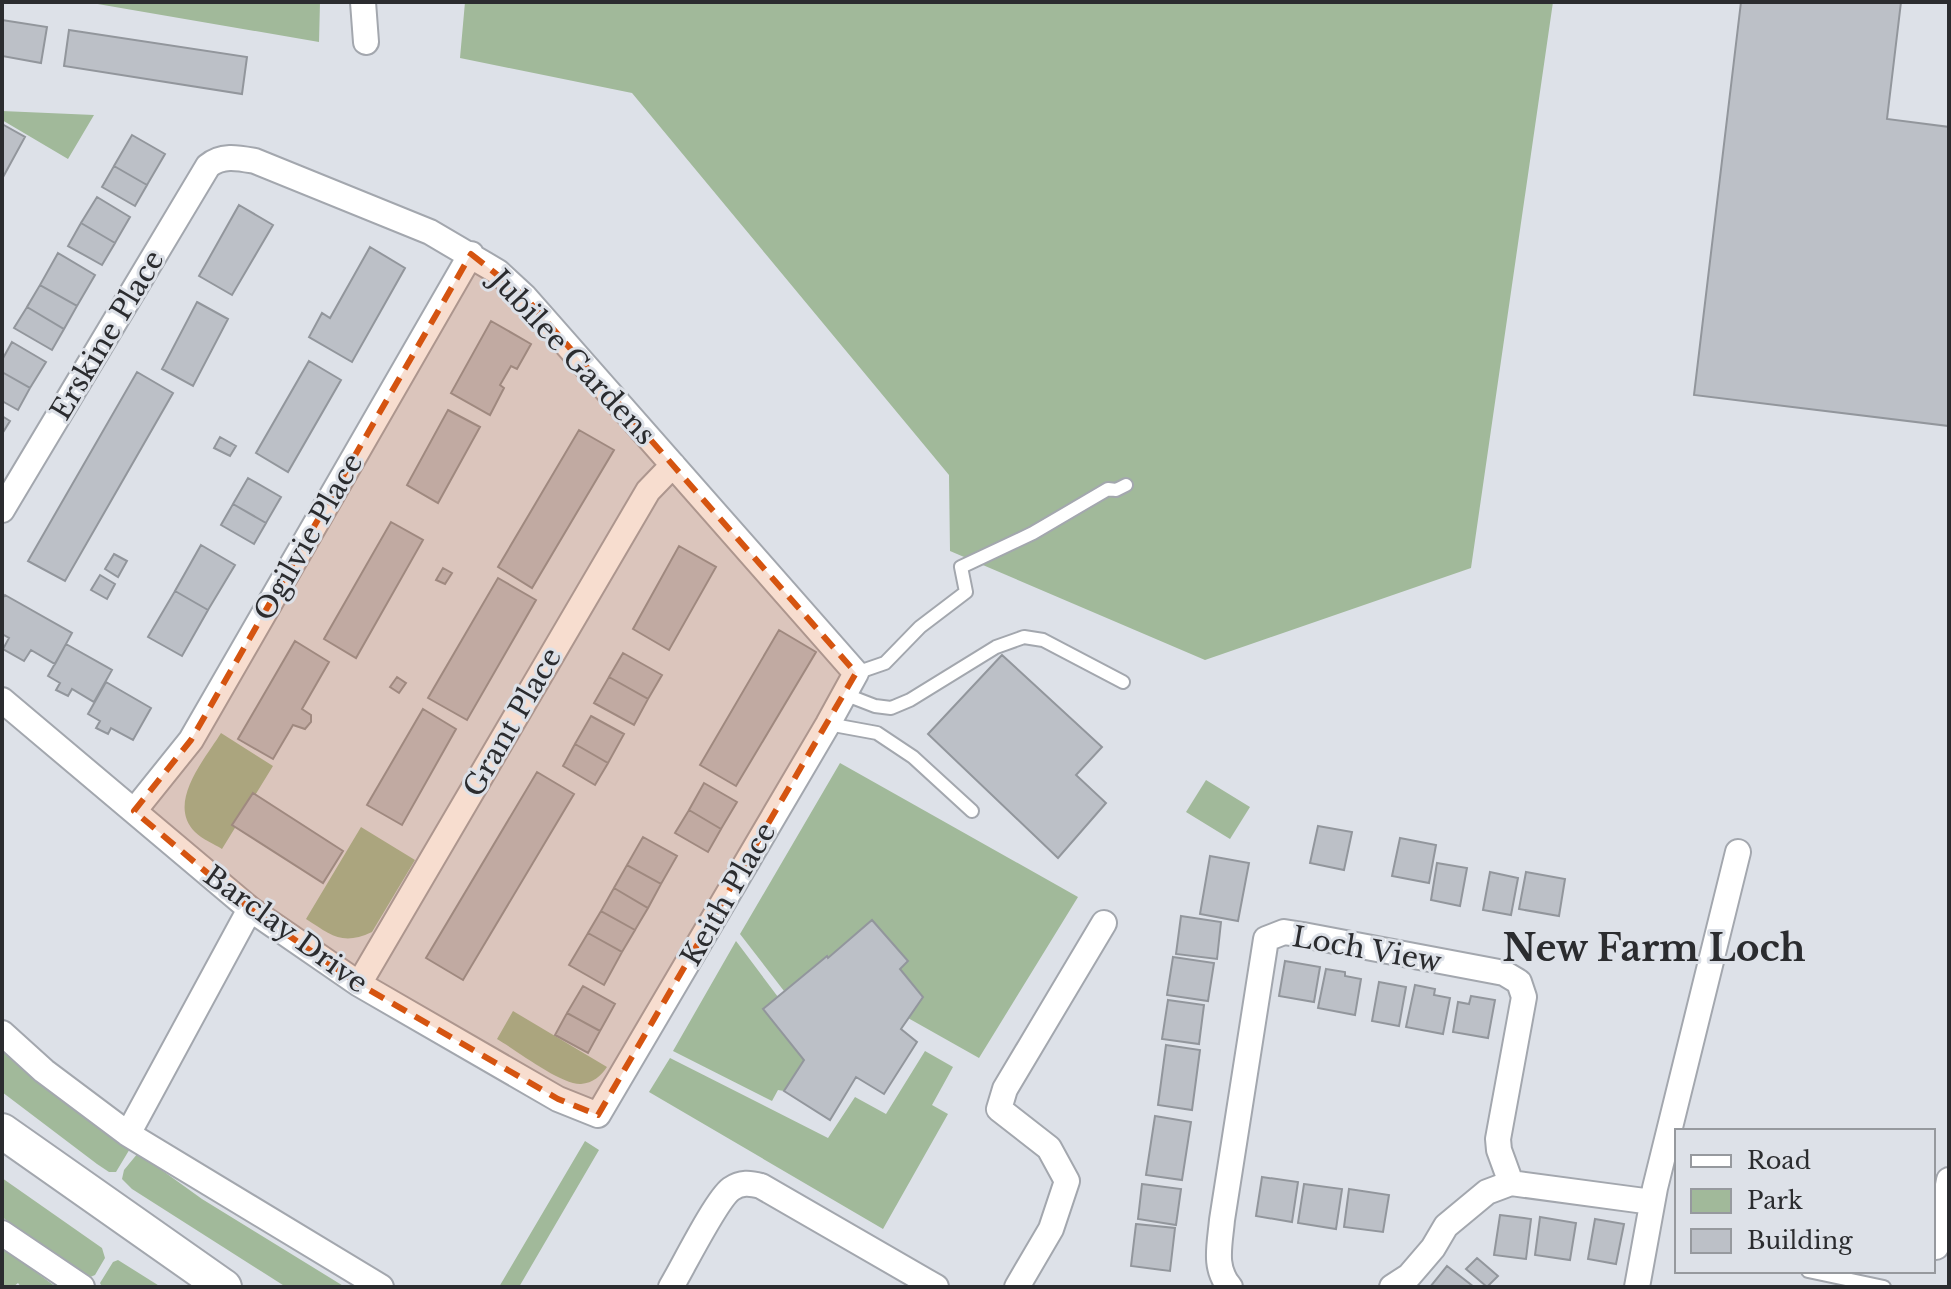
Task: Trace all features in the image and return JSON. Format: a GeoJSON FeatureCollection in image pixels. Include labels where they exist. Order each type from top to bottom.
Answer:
{"type":"FeatureCollection","features":[{"type":"Feature","properties":{"kind":"main road"},"geometry":{"type":"LineString","coordinates":[[2,1131],[224,1287]]}},
{"type":"Feature","properties":{"kind":"street"},"geometry":{"type":"LineString","coordinates":[[363,2],[366,42]]}},
{"type":"Feature","properties":{"kind":"street","name":"Jubilee Gardens"},"geometry":{"type":"LineString","coordinates":[[214,161],[226,158],[255,161],[430,232],[498,272],[524,296],[856,673]]}},
{"type":"Feature","properties":{"kind":"street","name":"Erskine Place"},"geometry":{"type":"LineString","coordinates":[[2,510],[208,166],[214,161]]}},
{"type":"Feature","properties":{"kind":"street","name":"Ogilvie Place"},"geometry":{"type":"LineString","coordinates":[[134,811],[191,740],[471,254]]}},
{"type":"Feature","properties":{"kind":"street","name":"Grant Place"},"geometry":{"type":"LineString","coordinates":[[359,984],[648,491],[673,465]]}},
{"type":"Feature","properties":{"kind":"street","name":"Keith Place"},"geometry":{"type":"LineString","coordinates":[[598,1115],[856,673]]}},
{"type":"Feature","properties":{"kind":"street","name":"Barclay Drive"},"geometry":{"type":"LineString","coordinates":[[2,700],[250,909],[359,984],[558,1099],[598,1115]]}},
{"type":"Feature","properties":{"kind":"street"},"geometry":{"type":"LineString","coordinates":[[1676,1129],[1738,852]]}},
{"type":"Feature","properties":{"kind":"street"},"geometry":{"type":"LineString","coordinates":[[128,1134],[250,909]]}},
{"type":"Feature","properties":{"kind":"street"},"geometry":{"type":"LineString","coordinates":[[1017,1287],[1051,1229],[1067,1181],[1049,1148],[999,1109],[1005,1089],[1104,923]]}},
{"type":"Feature","properties":{"kind":"street","name":"Loch View"},"geometry":{"type":"LineString","coordinates":[[1230,1287],[1221,1277],[1222,1220],[1266,939],[1284,932],[1504,973],[1519,982],[1524,997],[1498,1139],[1511,1183]]}},
{"type":"Feature","properties":{"kind":"street"},"geometry":{"type":"LineString","coordinates":[[2,1033],[44,1071],[128,1134],[381,1287]]}},
{"type":"Feature","properties":{"kind":"street"},"geometry":{"type":"LineString","coordinates":[[1637,1287],[1675,1132]]}},
{"type":"Feature","properties":{"kind":"street"},"geometry":{"type":"LineString","coordinates":[[1939,1248],[1949,1180]]}},
{"type":"Feature","properties":{"kind":"street"},"geometry":{"type":"LineString","coordinates":[[671,1287],[718,1205],[730,1189],[746,1182],[761,1186],[936,1287]]}},
{"type":"Feature","properties":{"kind":"street"},"geometry":{"type":"LineString","coordinates":[[1392,1287],[1409,1276],[1433,1248],[1446,1226],[1487,1192],[1511,1183],[1661,1194]]}},
{"type":"Feature","properties":{"kind":"street"},"geometry":{"type":"LineString","coordinates":[[2,1233],[82,1287]]}},
{"type":"Feature","properties":{"kind":"lane"},"geometry":{"type":"LineString","coordinates":[[856,673],[885,663],[920,627],[966,592],[961,567],[1033,533],[1108,489],[1116,490],[1126,485]]}},
{"type":"Feature","properties":{"kind":"lane"},"geometry":{"type":"LineString","coordinates":[[844,694],[875,706],[891,708],[910,700],[996,647],[1024,637],[1056,645],[1123,682]]}},
{"type":"Feature","properties":{"kind":"lane"},"geometry":{"type":"LineString","coordinates":[[828,724],[877,733],[913,757],[972,811]]}},
{"type":"Feature","properties":{"kind":"lane"},"geometry":{"type":"LineString","coordinates":[[1818,1273],[1884,1287]]}},
{"type":"Feature","properties":{"kind":"highlighted area"},"geometry":{"type":"Polygon","coordinates":[[[471,254],[524,296],[856,673],[598,1115],[558,1099],[359,984],[250,909],[134,811],[191,740],[471,254]]]}},
{"type":"Feature","properties":{"kind":"green space"},"geometry":{"type":"Polygon","coordinates":[[[86,2],[320,2],[319,42],[86,2]]]}},
{"type":"Feature","properties":{"kind":"green space"},"geometry":{"type":"Polygon","coordinates":[[[465,2],[1553,2],[1471,568],[1205,660],[950,551],[949,475],[632,93],[460,58],[465,2]]]}},
{"type":"Feature","properties":{"kind":"green space"},"geometry":{"type":"Polygon","coordinates":[[[2,111],[94,115],[68,159],[2,120],[2,111]]]}},
{"type":"Feature","properties":{"kind":"green space"},"geometry":{"type":"Polygon","coordinates":[[[221,733],[273,766],[222,849],[195,832],[187,820],[185,808],[191,781],[221,733]]]}},
{"type":"Feature","properties":{"kind":"green space"},"geometry":{"type":"Polygon","coordinates":[[[840,763],[1078,897],[979,1058],[908,1018],[923,997],[900,969],[908,961],[872,920],[784,991],[740,934],[840,763]]]}},
{"type":"Feature","properties":{"kind":"green space"},"geometry":{"type":"Polygon","coordinates":[[[1206,780],[1250,807],[1230,839],[1186,812],[1206,780]]]}},
{"type":"Feature","properties":{"kind":"green space"},"geometry":{"type":"Polygon","coordinates":[[[361,827],[415,860],[372,932],[353,938],[337,937],[306,919],[361,827]]]}},
{"type":"Feature","properties":{"kind":"green space"},"geometry":{"type":"Polygon","coordinates":[[[736,941],[778,997],[763,1009],[804,1060],[784,1091],[778,1090],[772,1101],[673,1051],[736,941]]]}},
{"type":"Feature","properties":{"kind":"green space"},"geometry":{"type":"Polygon","coordinates":[[[513,1011],[607,1067],[596,1078],[581,1084],[562,1079],[539,1066],[497,1039],[513,1011]]]}},
{"type":"Feature","properties":{"kind":"green space"},"geometry":{"type":"Polygon","coordinates":[[[2,1048],[131,1147],[116,1172],[109,1172],[97,1164],[2,1092],[2,1048]]]}},
{"type":"Feature","properties":{"kind":"green space"},"geometry":{"type":"Polygon","coordinates":[[[925,1051],[953,1067],[932,1105],[948,1114],[883,1229],[649,1092],[670,1058],[828,1138],[855,1097],[886,1114],[925,1051]]]}},
{"type":"Feature","properties":{"kind":"green space"},"geometry":{"type":"Polygon","coordinates":[[[585,1141],[599,1150],[519,1287],[499,1287],[585,1141]]]}},
{"type":"Feature","properties":{"kind":"green space"},"geometry":{"type":"Polygon","coordinates":[[[138,1153],[202,1199],[345,1287],[286,1287],[132,1189],[122,1179],[124,1170],[138,1153]]]}},
{"type":"Feature","properties":{"kind":"green space"},"geometry":{"type":"Polygon","coordinates":[[[2,1178],[102,1248],[105,1258],[95,1275],[88,1278],[2,1217],[2,1178]]]}},
{"type":"Feature","properties":{"kind":"green space"},"geometry":{"type":"Polygon","coordinates":[[[2,1247],[56,1287],[21,1287],[18,1283],[13,1287],[2,1287],[2,1247]]]}},
{"type":"Feature","properties":{"kind":"green space"},"geometry":{"type":"Polygon","coordinates":[[[118,1260],[161,1287],[102,1287],[100,1283],[113,1262],[118,1260]]]}},
{"type":"Feature","properties":{"kind":"building"},"geometry":{"type":"Polygon","coordinates":[[[1741,2],[1901,2],[1887,119],[1949,127],[1949,426],[1694,395],[1741,2]]]}},
{"type":"Feature","properties":{"kind":"building"},"geometry":{"type":"Polygon","coordinates":[[[2,20],[47,27],[41,63],[2,56],[2,20]]]}},
{"type":"Feature","properties":{"kind":"building"},"geometry":{"type":"Polygon","coordinates":[[[69,30],[247,57],[242,94],[64,66],[69,30]]]}},
{"type":"Feature","properties":{"kind":"building"},"geometry":{"type":"Polygon","coordinates":[[[2,124],[25,137],[2,179],[2,124]]]}},
{"type":"Feature","properties":{"kind":"building"},"geometry":{"type":"Polygon","coordinates":[[[132,135],[165,154],[147,185],[114,166],[132,135]]]}},
{"type":"Feature","properties":{"kind":"building"},"geometry":{"type":"Polygon","coordinates":[[[114,166],[147,185],[135,206],[102,187],[114,166]]]}},
{"type":"Feature","properties":{"kind":"building"},"geometry":{"type":"Polygon","coordinates":[[[97,197],[130,217],[115,243],[81,223],[97,197]]]}},
{"type":"Feature","properties":{"kind":"building"},"geometry":{"type":"Polygon","coordinates":[[[239,205],[273,225],[232,295],[199,276],[239,205]]]}},
{"type":"Feature","properties":{"kind":"building"},"geometry":{"type":"Polygon","coordinates":[[[81,223],[115,243],[102,265],[68,246],[81,223]]]}},
{"type":"Feature","properties":{"kind":"building"},"geometry":{"type":"Polygon","coordinates":[[[370,247],[405,268],[352,362],[309,337],[322,313],[330,318],[370,247]]]}},
{"type":"Feature","properties":{"kind":"building"},"geometry":{"type":"Polygon","coordinates":[[[58,253],[95,275],[77,306],[40,285],[58,253]]]}},
{"type":"Feature","properties":{"kind":"building"},"geometry":{"type":"Polygon","coordinates":[[[40,285],[77,306],[64,329],[27,307],[40,285]]]}},
{"type":"Feature","properties":{"kind":"building"},"geometry":{"type":"Polygon","coordinates":[[[197,302],[228,319],[193,386],[162,369],[197,302]]]}},
{"type":"Feature","properties":{"kind":"building"},"geometry":{"type":"Polygon","coordinates":[[[27,307],[64,329],[52,350],[14,328],[27,307]]]}},
{"type":"Feature","properties":{"kind":"building"},"geometry":{"type":"Polygon","coordinates":[[[491,321],[531,344],[517,369],[511,366],[500,385],[504,388],[490,415],[451,393],[491,321]]]}},
{"type":"Feature","properties":{"kind":"building"},"geometry":{"type":"Polygon","coordinates":[[[12,342],[46,362],[30,388],[2,372],[2,360],[12,342]]]}},
{"type":"Feature","properties":{"kind":"building"},"geometry":{"type":"Polygon","coordinates":[[[309,361],[341,380],[288,472],[256,453],[309,361]]]}},
{"type":"Feature","properties":{"kind":"building"},"geometry":{"type":"Polygon","coordinates":[[[2,372],[30,388],[18,410],[2,401],[2,372]]]}},
{"type":"Feature","properties":{"kind":"building"},"geometry":{"type":"Polygon","coordinates":[[[137,372],[173,393],[65,581],[28,561],[137,372]]]}},
{"type":"Feature","properties":{"kind":"building"},"geometry":{"type":"Polygon","coordinates":[[[448,410],[480,427],[438,503],[407,485],[448,410]]]}},
{"type":"Feature","properties":{"kind":"building"},"geometry":{"type":"Polygon","coordinates":[[[2,416],[10,421],[2,434],[2,416]]]}},
{"type":"Feature","properties":{"kind":"building"},"geometry":{"type":"Polygon","coordinates":[[[579,430],[614,450],[532,588],[498,567],[579,430]]]}},
{"type":"Feature","properties":{"kind":"building"},"geometry":{"type":"Polygon","coordinates":[[[220,437],[236,446],[230,456],[214,448],[220,437]]]}},
{"type":"Feature","properties":{"kind":"building"},"geometry":{"type":"Polygon","coordinates":[[[248,478],[281,497],[266,523],[233,504],[248,478]]]}},
{"type":"Feature","properties":{"kind":"building"},"geometry":{"type":"Polygon","coordinates":[[[233,504],[266,523],[254,544],[221,525],[233,504]]]}},
{"type":"Feature","properties":{"kind":"building"},"geometry":{"type":"Polygon","coordinates":[[[391,522],[423,540],[356,658],[324,639],[391,522]]]}},
{"type":"Feature","properties":{"kind":"building"},"geometry":{"type":"Polygon","coordinates":[[[201,545],[235,565],[208,610],[175,591],[201,545]]]}},
{"type":"Feature","properties":{"kind":"building"},"geometry":{"type":"Polygon","coordinates":[[[679,546],[716,567],[669,650],[633,629],[679,546]]]}},
{"type":"Feature","properties":{"kind":"building"},"geometry":{"type":"Polygon","coordinates":[[[114,554],[127,561],[118,577],[105,569],[114,554]]]}},
{"type":"Feature","properties":{"kind":"building"},"geometry":{"type":"Polygon","coordinates":[[[443,568],[452,573],[445,584],[436,580],[443,568]]]}},
{"type":"Feature","properties":{"kind":"building"},"geometry":{"type":"Polygon","coordinates":[[[100,575],[115,584],[107,599],[91,590],[100,575]]]}},
{"type":"Feature","properties":{"kind":"building"},"geometry":{"type":"Polygon","coordinates":[[[498,578],[536,600],[467,720],[428,698],[498,578]]]}},
{"type":"Feature","properties":{"kind":"building"},"geometry":{"type":"Polygon","coordinates":[[[175,591],[208,610],[182,656],[148,637],[175,591]]]}},
{"type":"Feature","properties":{"kind":"building"},"geometry":{"type":"Polygon","coordinates":[[[5,595],[72,633],[55,664],[31,650],[24,661],[3,649],[9,638],[2,634],[2,599],[5,595]]]}},
{"type":"Feature","properties":{"kind":"building"},"geometry":{"type":"Polygon","coordinates":[[[779,630],[816,652],[736,786],[700,765],[779,630]]]}},
{"type":"Feature","properties":{"kind":"building"},"geometry":{"type":"Polygon","coordinates":[[[295,641],[329,662],[302,709],[311,715],[311,722],[305,729],[293,725],[273,759],[238,739],[295,641]]]}},
{"type":"Feature","properties":{"kind":"building"},"geometry":{"type":"Polygon","coordinates":[[[66,644],[112,670],[94,702],[72,689],[68,696],[56,690],[60,683],[48,676],[66,644]]]}},
{"type":"Feature","properties":{"kind":"building"},"geometry":{"type":"Polygon","coordinates":[[[623,653],[662,675],[648,699],[609,677],[623,653]]]}},
{"type":"Feature","properties":{"kind":"building"},"geometry":{"type":"Polygon","coordinates":[[[1002,655],[1102,747],[1076,775],[1106,803],[1058,858],[928,734],[1002,655]]]}},
{"type":"Feature","properties":{"kind":"building"},"geometry":{"type":"Polygon","coordinates":[[[397,677],[406,683],[399,693],[390,687],[397,677]]]}},
{"type":"Feature","properties":{"kind":"building"},"geometry":{"type":"Polygon","coordinates":[[[609,677],[648,699],[634,725],[594,703],[609,677]]]}},
{"type":"Feature","properties":{"kind":"building"},"geometry":{"type":"Polygon","coordinates":[[[106,682],[151,708],[133,740],[111,728],[108,734],[96,728],[100,721],[88,714],[106,682]]]}},
{"type":"Feature","properties":{"kind":"building"},"geometry":{"type":"Polygon","coordinates":[[[423,709],[456,729],[402,825],[367,805],[423,709]]]}},
{"type":"Feature","properties":{"kind":"building"},"geometry":{"type":"Polygon","coordinates":[[[591,716],[624,734],[608,763],[575,744],[591,716]]]}},
{"type":"Feature","properties":{"kind":"building"},"geometry":{"type":"Polygon","coordinates":[[[575,744],[608,763],[595,785],[563,766],[575,744]]]}},
{"type":"Feature","properties":{"kind":"building"},"geometry":{"type":"Polygon","coordinates":[[[537,772],[574,794],[463,980],[426,958],[537,772]]]}},
{"type":"Feature","properties":{"kind":"building"},"geometry":{"type":"Polygon","coordinates":[[[704,783],[737,802],[721,829],[689,810],[704,783]]]}},
{"type":"Feature","properties":{"kind":"building"},"geometry":{"type":"Polygon","coordinates":[[[253,793],[343,851],[323,883],[232,825],[253,793]]]}},
{"type":"Feature","properties":{"kind":"building"},"geometry":{"type":"Polygon","coordinates":[[[689,810],[721,829],[708,852],[675,833],[689,810]]]}},
{"type":"Feature","properties":{"kind":"building"},"geometry":{"type":"Polygon","coordinates":[[[1318,826],[1352,832],[1344,870],[1310,863],[1318,826]]]}},
{"type":"Feature","properties":{"kind":"building"},"geometry":{"type":"Polygon","coordinates":[[[643,837],[677,856],[661,884],[627,865],[643,837]]]}},
{"type":"Feature","properties":{"kind":"building"},"geometry":{"type":"Polygon","coordinates":[[[1400,838],[1436,845],[1429,883],[1392,876],[1400,838]]]}},
{"type":"Feature","properties":{"kind":"building"},"geometry":{"type":"Polygon","coordinates":[[[1210,856],[1249,863],[1238,921],[1200,914],[1210,856]]]}},
{"type":"Feature","properties":{"kind":"building"},"geometry":{"type":"Polygon","coordinates":[[[1437,863],[1467,868],[1460,906],[1431,900],[1437,863]]]}},
{"type":"Feature","properties":{"kind":"building"},"geometry":{"type":"Polygon","coordinates":[[[627,865],[661,884],[648,908],[614,888],[627,865]]]}},
{"type":"Feature","properties":{"kind":"building"},"geometry":{"type":"Polygon","coordinates":[[[1490,872],[1518,878],[1511,915],[1483,910],[1490,872]]]}},
{"type":"Feature","properties":{"kind":"building"},"geometry":{"type":"Polygon","coordinates":[[[1526,872],[1565,879],[1559,916],[1519,909],[1526,872]]]}},
{"type":"Feature","properties":{"kind":"building"},"geometry":{"type":"Polygon","coordinates":[[[614,888],[648,908],[635,930],[601,911],[614,888]]]}},
{"type":"Feature","properties":{"kind":"building"},"geometry":{"type":"Polygon","coordinates":[[[601,911],[635,930],[622,952],[588,933],[601,911]]]}},
{"type":"Feature","properties":{"kind":"building"},"geometry":{"type":"Polygon","coordinates":[[[1181,916],[1221,922],[1217,959],[1176,954],[1181,916]]]}},
{"type":"Feature","properties":{"kind":"building"},"geometry":{"type":"Polygon","coordinates":[[[872,920],[908,961],[900,969],[923,997],[901,1029],[917,1042],[884,1094],[856,1077],[830,1120],[784,1091],[804,1060],[763,1009],[872,920]]]}},
{"type":"Feature","properties":{"kind":"building"},"geometry":{"type":"Polygon","coordinates":[[[588,933],[622,952],[604,985],[569,965],[588,933]]]}},
{"type":"Feature","properties":{"kind":"building"},"geometry":{"type":"Polygon","coordinates":[[[1173,957],[1214,963],[1208,1001],[1167,995],[1173,957]]]}},
{"type":"Feature","properties":{"kind":"building"},"geometry":{"type":"Polygon","coordinates":[[[1285,961],[1320,967],[1314,1002],[1279,996],[1285,961]]]}},
{"type":"Feature","properties":{"kind":"building"},"geometry":{"type":"Polygon","coordinates":[[[1326,969],[1361,979],[1355,1015],[1318,1008],[1326,969]]]}},
{"type":"Feature","properties":{"kind":"building"},"geometry":{"type":"Polygon","coordinates":[[[1379,982],[1406,987],[1399,1026],[1372,1021],[1379,982]]]}},
{"type":"Feature","properties":{"kind":"building"},"geometry":{"type":"Polygon","coordinates":[[[1415,985],[1435,989],[1434,995],[1450,998],[1443,1034],[1406,1027],[1415,985]]]}},
{"type":"Feature","properties":{"kind":"building"},"geometry":{"type":"Polygon","coordinates":[[[583,986],[615,1004],[600,1031],[567,1013],[583,986]]]}},
{"type":"Feature","properties":{"kind":"building"},"geometry":{"type":"Polygon","coordinates":[[[1471,996],[1495,1000],[1488,1038],[1453,1032],[1458,1002],[1469,1004],[1471,996]]]}},
{"type":"Feature","properties":{"kind":"building"},"geometry":{"type":"Polygon","coordinates":[[[1168,1000],[1204,1005],[1199,1044],[1162,1039],[1168,1000]]]}},
{"type":"Feature","properties":{"kind":"building"},"geometry":{"type":"Polygon","coordinates":[[[567,1013],[600,1031],[588,1053],[555,1035],[567,1013]]]}},
{"type":"Feature","properties":{"kind":"building"},"geometry":{"type":"Polygon","coordinates":[[[1166,1045],[1200,1050],[1192,1110],[1158,1105],[1166,1045]]]}},
{"type":"Feature","properties":{"kind":"building"},"geometry":{"type":"Polygon","coordinates":[[[1155,1116],[1191,1122],[1182,1180],[1146,1175],[1155,1116]]]}},
{"type":"Feature","properties":{"kind":"building"},"geometry":{"type":"Polygon","coordinates":[[[1262,1177],[1298,1182],[1292,1222],[1256,1216],[1262,1177]]]}},
{"type":"Feature","properties":{"kind":"building"},"geometry":{"type":"Polygon","coordinates":[[[1142,1184],[1181,1189],[1176,1225],[1138,1219],[1142,1184]]]}},
{"type":"Feature","properties":{"kind":"building"},"geometry":{"type":"Polygon","coordinates":[[[1304,1184],[1342,1189],[1336,1229],[1298,1223],[1304,1184]]]}},
{"type":"Feature","properties":{"kind":"building"},"geometry":{"type":"Polygon","coordinates":[[[1349,1189],[1389,1195],[1383,1232],[1344,1227],[1349,1189]]]}},
{"type":"Feature","properties":{"kind":"building"},"geometry":{"type":"Polygon","coordinates":[[[1500,1215],[1531,1219],[1526,1259],[1494,1255],[1500,1215]]]}},
{"type":"Feature","properties":{"kind":"building"},"geometry":{"type":"Polygon","coordinates":[[[1540,1217],[1576,1223],[1570,1260],[1535,1255],[1540,1217]]]}},
{"type":"Feature","properties":{"kind":"building"},"geometry":{"type":"Polygon","coordinates":[[[1595,1219],[1624,1224],[1616,1264],[1588,1259],[1595,1219]]]}},
{"type":"Feature","properties":{"kind":"building"},"geometry":{"type":"Polygon","coordinates":[[[1136,1224],[1175,1228],[1170,1271],[1131,1266],[1136,1224]]]}},
{"type":"Feature","properties":{"kind":"building"},"geometry":{"type":"Polygon","coordinates":[[[1477,1258],[1498,1276],[1487,1287],[1466,1269],[1477,1258]]]}},
{"type":"Feature","properties":{"kind":"building"},"geometry":{"type":"Polygon","coordinates":[[[1447,1266],[1474,1287],[1430,1287],[1447,1266]]]}},
{"type":"Feature","properties":{"kind":"district","name":"New Farm Loch"},"geometry":{"type":"Point","coordinates":[1654,948]}}]}
